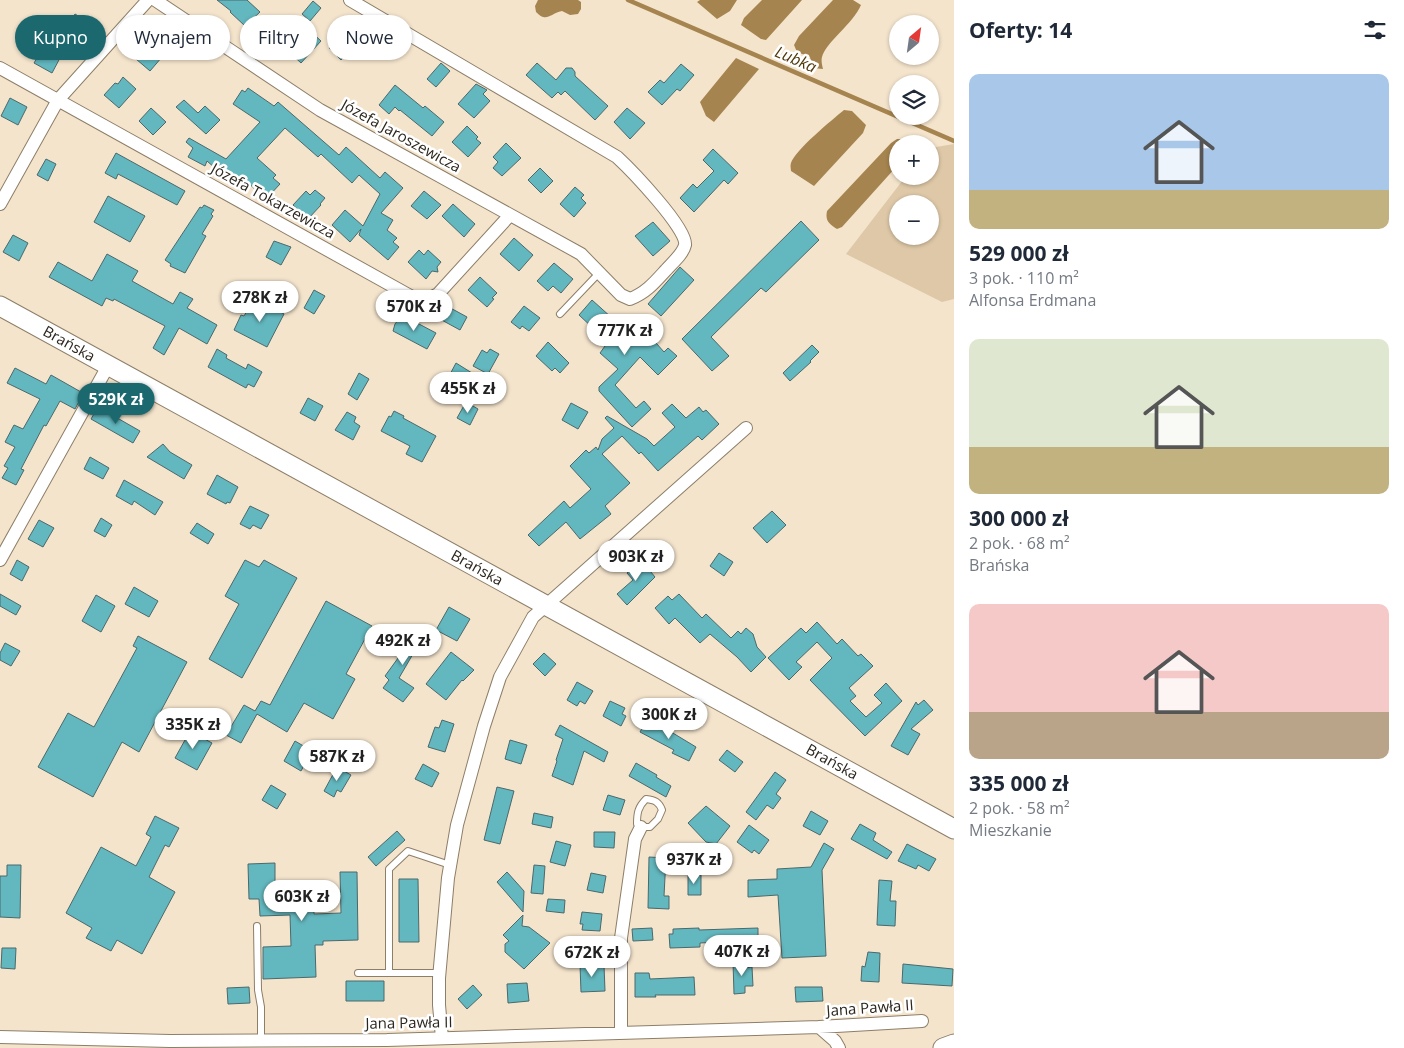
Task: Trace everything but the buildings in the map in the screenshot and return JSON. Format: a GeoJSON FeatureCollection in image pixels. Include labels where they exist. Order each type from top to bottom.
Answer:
{"type":"FeatureCollection","features":[{"type":"Feature","properties":{"kind":"street"},"geometry":{"type":"LineString","coordinates":[[0,204],[58,100],[148,0]]}},
{"type":"Feature","properties":{"kind":"street","name":"Józefa Jaroszewicza"},"geometry":{"type":"LineString","coordinates":[[155,0],[320,110],[580,254],[621,295],[630,299],[641,295],[678,257],[685,245],[683,235],[674,221],[632,171],[617,157],[350,0]]}},
{"type":"Feature","properties":{"kind":"street","name":"Józefa Tokarzewicza"},"geometry":{"type":"LineString","coordinates":[[0,68],[414,298],[428,299],[438,294],[510,215]]}},
{"type":"Feature","properties":{"kind":"street","name":"Brańska"},"geometry":{"type":"LineString","coordinates":[[0,306],[954,829]]}},
{"type":"Feature","properties":{"kind":"street"},"geometry":{"type":"LineString","coordinates":[[0,560],[108,366]]}},
{"type":"Feature","properties":{"kind":"street"},"geometry":{"type":"LineString","coordinates":[[442,1038],[439,1005],[440,973],[450,865],[457,825],[484,726],[500,678],[534,617],[746,428]]}},
{"type":"Feature","properties":{"kind":"street"},"geometry":{"type":"LineString","coordinates":[[621,1033],[621,938],[635,839],[641,827]]}},
{"type":"Feature","properties":{"kind":"street","name":"Jana Pawła II"},"geometry":{"type":"LineString","coordinates":[[0,1037],[387,1044],[442,1038],[819,1027],[922,1021]]}},
{"type":"Feature","properties":{"kind":"street","name":"Jana Pawła II"},"geometry":{"type":"LineString","coordinates":[[819,1027],[835,1041],[839,1048]]}},
{"type":"Feature","properties":{"kind":"street"},"geometry":{"type":"LineString","coordinates":[[943,1048],[954,1044]]}},
{"type":"Feature","properties":{"kind":"lane"},"geometry":{"type":"LineString","coordinates":[[560,314],[600,272]]}},
{"type":"Feature","properties":{"kind":"lane"},"geometry":{"type":"LineString","coordinates":[[646,799],[653,799],[660,804],[662,810],[658,819],[650,827],[641,827],[637,824],[637,813],[640,804],[646,799]]}},
{"type":"Feature","properties":{"kind":"lane"},"geometry":{"type":"LineString","coordinates":[[389,972],[389,869],[408,851],[450,865]]}},
{"type":"Feature","properties":{"kind":"lane"},"geometry":{"type":"LineString","coordinates":[[257,926],[261,1041]]}},
{"type":"Feature","properties":{"kind":"lane"},"geometry":{"type":"LineString","coordinates":[[358,973],[440,973]]}},
{"type":"Feature","properties":{"kind":"shaded area"},"geometry":{"type":"Polygon","coordinates":[[[538,0],[578,0],[581,2],[581,9],[578,14],[570,15],[562,11],[548,17],[543,17],[536,12],[535,6],[538,0]]]}},
{"type":"Feature","properties":{"kind":"shaded area"},"geometry":{"type":"Polygon","coordinates":[[[700,0],[737,0],[730,11],[717,19],[697,2],[700,0]]]}},
{"type":"Feature","properties":{"kind":"shaded area"},"geometry":{"type":"Polygon","coordinates":[[[762,0],[802,0],[766,40],[761,39],[741,25],[744,18],[762,0]]]}},
{"type":"Feature","properties":{"kind":"shaded area"},"geometry":{"type":"Polygon","coordinates":[[[833,0],[853,0],[861,5],[852,19],[824,51],[822,57],[823,69],[812,68],[810,57],[797,52],[794,45],[799,36],[833,0]]]}},
{"type":"Feature","properties":{"kind":"shaded area"},"geometry":{"type":"Polygon","coordinates":[[[736,58],[759,69],[714,122],[706,116],[700,102],[736,58]]]}},
{"type":"Feature","properties":{"kind":"shaded area"},"geometry":{"type":"Polygon","coordinates":[[[844,110],[852,111],[866,125],[863,133],[814,186],[791,171],[791,163],[806,143],[844,110]]]}},
{"type":"Feature","properties":{"kind":"shaded area"},"geometry":{"type":"Polygon","coordinates":[[[954,144],[954,299],[942,302],[846,254],[889,198],[889,245],[939,245],[939,195],[891,195],[899,185],[939,185],[939,146],[954,144]]]}},
{"type":"Feature","properties":{"kind":"shaded area"},"geometry":{"type":"Polygon","coordinates":[[[889,145],[889,175],[842,227],[837,229],[828,222],[827,211],[889,145]]]}},
{"type":"Feature","properties":{"kind":"waterway","name":"Lubka"},"geometry":{"type":"LineString","coordinates":[[628,0],[954,141]]}}]}
